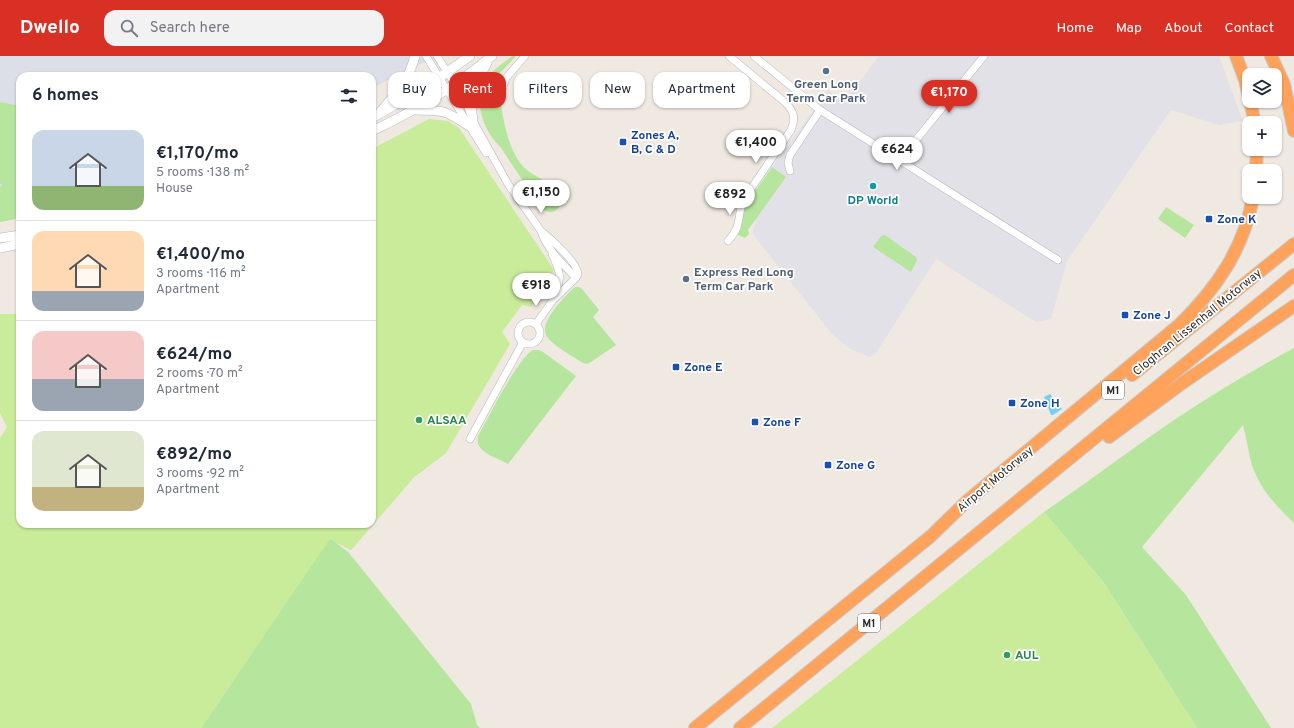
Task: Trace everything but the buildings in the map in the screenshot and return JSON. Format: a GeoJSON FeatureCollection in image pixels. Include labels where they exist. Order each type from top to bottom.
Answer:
{"type":"FeatureCollection","features":[{"type":"Feature","properties":{"kind":"highway"},"geometry":{"type":"LineString","coordinates":[[1236,56],[1242,72]]}},
{"type":"Feature","properties":{"kind":"highway"},"geometry":{"type":"LineString","coordinates":[[1271,56],[1284,84],[1294,131]]}},
{"type":"Feature","properties":{"kind":"highway","name":"Airport Motorway"},"geometry":{"type":"LineString","coordinates":[[695,728],[931,536],[967,501],[1173,330],[1198,307],[1219,280],[1232,257],[1244,229],[1252,204]]}},
{"type":"Feature","properties":{"kind":"highway","name":"Cloghran Lissenhall Motorway"},"geometry":{"type":"LineString","coordinates":[[931,536],[1294,244]]}},
{"type":"Feature","properties":{"kind":"highway","name":"Cloghran Lissenhall Motorway"},"geometry":{"type":"LineString","coordinates":[[998,518],[1294,275]]}},
{"type":"Feature","properties":{"kind":"highway","name":"M1"},"geometry":{"type":"LineString","coordinates":[[740,728],[998,518],[1181,384],[1294,306]]}},
{"type":"Feature","properties":{"kind":"main road"},"geometry":{"type":"LineString","coordinates":[[376,115],[404,84],[412,69],[415,56]]}},
{"type":"Feature","properties":{"kind":"main road"},"geometry":{"type":"LineString","coordinates":[[441,76],[470,56]]}},
{"type":"Feature","properties":{"kind":"main road"},"geometry":{"type":"LineString","coordinates":[[470,72],[491,57]]}},
{"type":"Feature","properties":{"kind":"main road"},"geometry":{"type":"LineString","coordinates":[[414,110],[444,111],[471,123],[475,84],[491,57]]}},
{"type":"Feature","properties":{"kind":"main road"},"geometry":{"type":"LineString","coordinates":[[376,129],[414,110],[449,88]]}},
{"type":"Feature","properties":{"kind":"main road"},"geometry":{"type":"LineString","coordinates":[[376,115],[388,108]]}},
{"type":"Feature","properties":{"kind":"main road"},"geometry":{"type":"LineString","coordinates":[[0,238],[16,236]]}},
{"type":"Feature","properties":{"kind":"main road"},"geometry":{"type":"LineString","coordinates":[[0,248],[16,245]]}},
{"type":"Feature","properties":{"kind":"street"},"geometry":{"type":"LineString","coordinates":[[426,56],[435,72]]}},
{"type":"Feature","properties":{"kind":"street"},"geometry":{"type":"LineString","coordinates":[[437,56],[449,75]]}},
{"type":"Feature","properties":{"kind":"street"},"geometry":{"type":"LineString","coordinates":[[506,78],[525,56]]}},
{"type":"Feature","properties":{"kind":"street"},"geometry":{"type":"LineString","coordinates":[[728,241],[737,228],[741,206],[744,199],[791,130],[794,123],[791,109],[786,103],[729,56]]}},
{"type":"Feature","properties":{"kind":"street"},"geometry":{"type":"LineString","coordinates":[[754,56],[820,110],[1058,260]]}},
{"type":"Feature","properties":{"kind":"street"},"geometry":{"type":"LineString","coordinates":[[899,161],[984,56]]}},
{"type":"Feature","properties":{"kind":"street"},"geometry":{"type":"LineString","coordinates":[[441,81],[471,123],[501,169],[508,184],[541,231],[544,240],[576,278]]}},
{"type":"Feature","properties":{"kind":"street"},"geometry":{"type":"LineString","coordinates":[[467,108],[471,123]]}},
{"type":"Feature","properties":{"kind":"street"},"geometry":{"type":"LineString","coordinates":[[790,171],[788,163],[790,155],[820,110]]}},
{"type":"Feature","properties":{"kind":"street"},"geometry":{"type":"LineString","coordinates":[[536,324],[553,300],[576,278],[578,274],[576,267],[548,236],[541,231]]}},
{"type":"Feature","properties":{"kind":"street"},"geometry":{"type":"LineString","coordinates":[[549,247],[560,272],[559,284],[553,300]]}},
{"type":"Feature","properties":{"kind":"street"},"geometry":{"type":"LineString","coordinates":[[526,322],[533,322],[540,331],[539,338],[534,343],[527,344],[523,342],[518,333],[520,327],[526,322]]}},
{"type":"Feature","properties":{"kind":"street"},"geometry":{"type":"LineString","coordinates":[[470,439],[523,342]]}},
{"type":"Feature","properties":{"kind":"shaded area"},"geometry":{"type":"Polygon","coordinates":[[[0,56],[437,56],[404,72],[388,72],[388,80],[376,86],[376,72],[16,72],[16,219],[0,222],[0,56]]]}},
{"type":"Feature","properties":{"kind":"shaded area"},"geometry":{"type":"Polygon","coordinates":[[[879,56],[1219,56],[1242,121],[1219,125],[1171,110],[1067,261],[1051,319],[1036,322],[936,259],[876,353],[870,357],[850,349],[832,334],[752,233],[756,221],[754,213],[747,202],[828,90],[844,102],[879,56]]]}},
{"type":"Feature","properties":{"kind":"green space"},"geometry":{"type":"Polygon","coordinates":[[[512,56],[516,56],[501,72],[492,72],[512,56]]]}},
{"type":"Feature","properties":{"kind":"green space"},"geometry":{"type":"Polygon","coordinates":[[[0,102],[16,105],[16,219],[0,222],[0,188],[2,185],[0,183],[0,102]]]}},
{"type":"Feature","properties":{"kind":"green space"},"geometry":{"type":"Polygon","coordinates":[[[481,108],[502,108],[508,136],[515,155],[527,170],[558,192],[560,202],[559,207],[555,211],[548,212],[541,208],[501,148],[488,132],[481,108]]]}},
{"type":"Feature","properties":{"kind":"green space","name":"ALSAA"},"geometry":{"type":"Polygon","coordinates":[[[429,119],[448,121],[459,128],[554,270],[531,307],[522,305],[502,332],[510,344],[446,453],[414,477],[376,521],[376,147],[429,119]]]}},
{"type":"Feature","properties":{"kind":"green space"},"geometry":{"type":"Polygon","coordinates":[[[772,167],[786,177],[748,230],[749,234],[745,238],[736,234],[740,231],[745,206],[772,167]]]}},
{"type":"Feature","properties":{"kind":"green space"},"geometry":{"type":"Polygon","coordinates":[[[1166,207],[1194,225],[1185,238],[1158,219],[1166,207]]]}},
{"type":"Feature","properties":{"kind":"green space"},"geometry":{"type":"Polygon","coordinates":[[[885,235],[916,257],[917,260],[911,272],[873,247],[881,236],[885,235]]]}},
{"type":"Feature","properties":{"kind":"green space"},"geometry":{"type":"Polygon","coordinates":[[[575,287],[582,289],[599,310],[593,317],[616,345],[588,364],[583,363],[548,339],[545,330],[546,323],[554,309],[575,287]]]}},
{"type":"Feature","properties":{"kind":"green space","name":"ALSAA"},"geometry":{"type":"Polygon","coordinates":[[[0,314],[16,314],[16,528],[370,528],[351,550],[330,539],[201,728],[0,728],[0,438],[7,427],[0,413],[0,314]]]}},
{"type":"Feature","properties":{"kind":"green space"},"geometry":{"type":"Polygon","coordinates":[[[1294,348],[1294,523],[1275,504],[1259,482],[1252,465],[1243,425],[1142,547],[1186,595],[1271,728],[1197,728],[1104,583],[1044,512],[1189,410],[1294,348]]]}},
{"type":"Feature","properties":{"kind":"green space"},"geometry":{"type":"Polygon","coordinates":[[[533,350],[543,352],[576,376],[508,464],[487,454],[479,447],[478,436],[511,376],[526,356],[533,350]]]}},
{"type":"Feature","properties":{"kind":"green space"},"geometry":{"type":"Polygon","coordinates":[[[418,432],[446,453],[414,477],[376,521],[376,516],[418,432]]]}},
{"type":"Feature","properties":{"kind":"green space","name":"AUL"},"geometry":{"type":"Polygon","coordinates":[[[1044,512],[1104,583],[1197,728],[772,728],[1044,512]]]}},
{"type":"Feature","properties":{"kind":"green space"},"geometry":{"type":"Polygon","coordinates":[[[226,528],[370,528],[351,550],[334,541],[349,553],[471,704],[477,725],[480,728],[201,728],[293,592],[226,528]]]}},
{"type":"Feature","properties":{"kind":"water"},"geometry":{"type":"Polygon","coordinates":[[[1050,394],[1062,409],[1053,415],[1051,415],[1044,397],[1050,394]]]}},
{"type":"Feature","properties":{"kind":"place","name":"Green Long Term Car Park"},"geometry":{"type":"Point","coordinates":[826,71]}},
{"type":"Feature","properties":{"kind":"place","name":"Zones A, B, C & D"},"geometry":{"type":"Point","coordinates":[623,142]}},
{"type":"Feature","properties":{"kind":"place","name":"DP World"},"geometry":{"type":"Point","coordinates":[873,186]}},
{"type":"Feature","properties":{"kind":"place","name":"Zone K"},"geometry":{"type":"Point","coordinates":[1209,219]}},
{"type":"Feature","properties":{"kind":"place","name":"Express Red Long Term Car Park"},"geometry":{"type":"Point","coordinates":[686,279]}},
{"type":"Feature","properties":{"kind":"place","name":"Zone J"},"geometry":{"type":"Point","coordinates":[1125,315]}},
{"type":"Feature","properties":{"kind":"place","name":"Zone E"},"geometry":{"type":"Point","coordinates":[676,367]}},
{"type":"Feature","properties":{"kind":"place","name":"Zone H"},"geometry":{"type":"Point","coordinates":[1012,403]}},
{"type":"Feature","properties":{"kind":"place","name":"ALSAA"},"geometry":{"type":"Point","coordinates":[419,420]}},
{"type":"Feature","properties":{"kind":"place","name":"Zone F"},"geometry":{"type":"Point","coordinates":[755,422]}},
{"type":"Feature","properties":{"kind":"place","name":"Zone G"},"geometry":{"type":"Point","coordinates":[828,465]}},
{"type":"Feature","properties":{"kind":"place","name":"AUL"},"geometry":{"type":"Point","coordinates":[1007,655]}}]}
